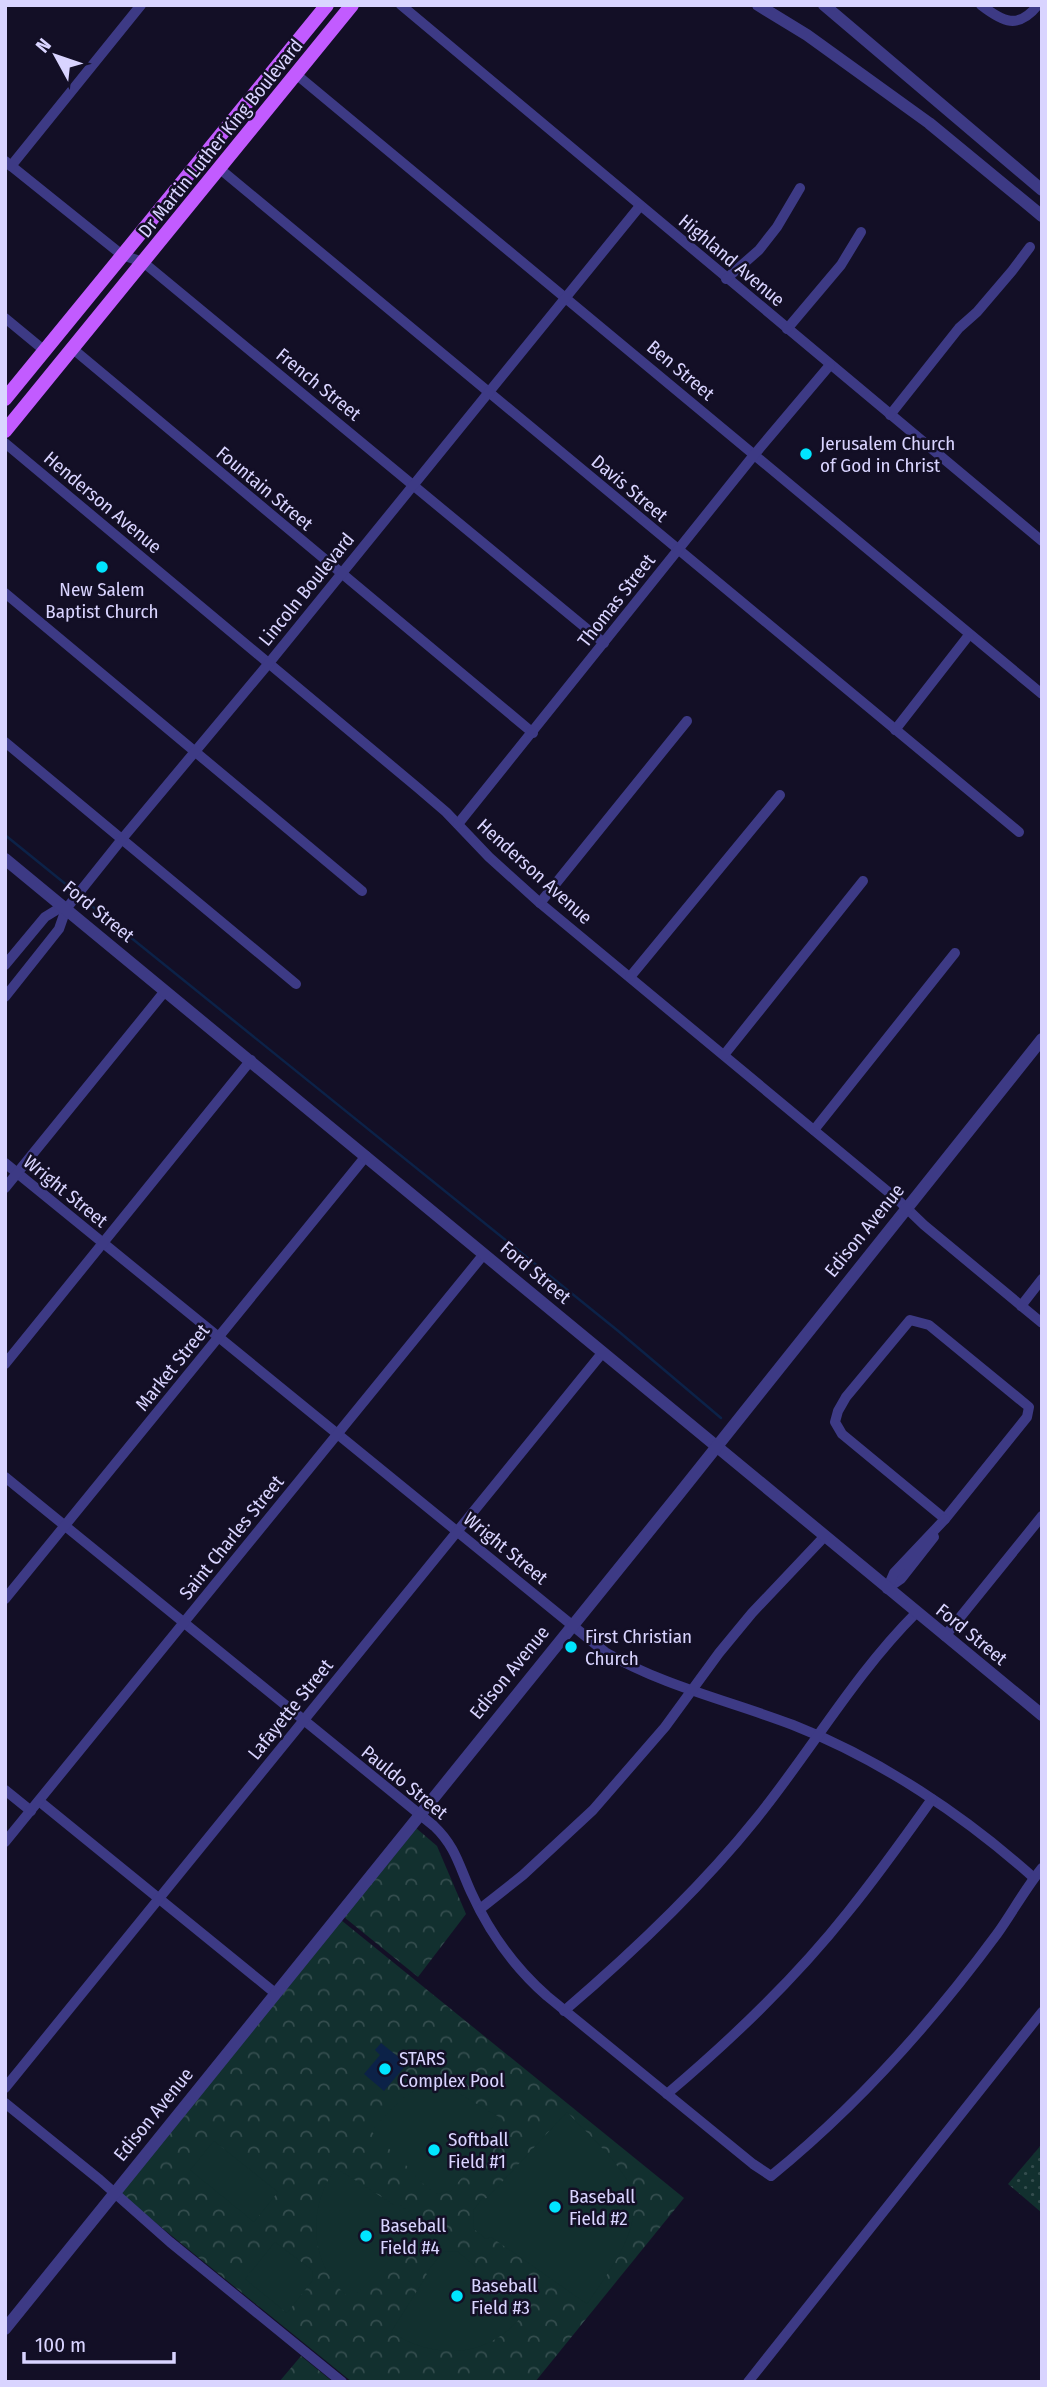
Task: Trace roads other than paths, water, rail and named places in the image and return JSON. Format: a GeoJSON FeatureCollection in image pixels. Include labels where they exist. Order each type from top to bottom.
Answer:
{"type":"FeatureCollection","features":[{"type":"Feature","properties":{"kind":"main road","name":"Dr Martin Luther King Boulevard"},"geometry":{"type":"LineString","coordinates":[[5,399],[327,5]]}},
{"type":"Feature","properties":{"kind":"main road"},"geometry":{"type":"LineString","coordinates":[[330,32],[331,17],[339,5]]}},
{"type":"Feature","properties":{"kind":"main road","name":"Dr Martin Luther King Boulevard"},"geometry":{"type":"LineString","coordinates":[[5,430],[352,5]]}},
{"type":"Feature","properties":{"kind":"street"},"geometry":{"type":"LineString","coordinates":[[8,163],[141,5]]}},
{"type":"Feature","properties":{"kind":"street","name":"Highland Avenue"},"geometry":{"type":"LineString","coordinates":[[401,5],[1042,541]]}},
{"type":"Feature","properties":{"kind":"street"},"geometry":{"type":"LineString","coordinates":[[758,5],[807,35],[929,122],[1042,216]]}},
{"type":"Feature","properties":{"kind":"street"},"geometry":{"type":"LineString","coordinates":[[824,5],[1042,190]]}},
{"type":"Feature","properties":{"kind":"street"},"geometry":{"type":"LineString","coordinates":[[981,5],[1004,20],[1020,22],[1031,15],[1038,5]]}},
{"type":"Feature","properties":{"kind":"street","name":"Ben Street"},"geometry":{"type":"LineString","coordinates":[[297,75],[1042,694]]}},
{"type":"Feature","properties":{"kind":"street","name":"French Street"},"geometry":{"type":"LineString","coordinates":[[8,163],[123,256],[143,262],[604,643]]}},
{"type":"Feature","properties":{"kind":"street","name":"Davis Street"},"geometry":{"type":"LineString","coordinates":[[220,169],[1019,832]]}},
{"type":"Feature","properties":{"kind":"street"},"geometry":{"type":"LineString","coordinates":[[726,279],[759,250],[777,227],[800,188]]}},
{"type":"Feature","properties":{"kind":"street","name":"Lincoln Boulevard"},"geometry":{"type":"LineString","coordinates":[[5,965],[45,917],[65,907],[195,752],[640,206]]}},
{"type":"Feature","properties":{"kind":"street"},"geometry":{"type":"LineString","coordinates":[[787,330],[841,265],[861,232]]}},
{"type":"Feature","properties":{"kind":"street"},"geometry":{"type":"LineString","coordinates":[[890,415],[1030,247]]}},
{"type":"Feature","properties":{"kind":"street"},"geometry":{"type":"LineString","coordinates":[[5,318],[45,351]]}},
{"type":"Feature","properties":{"kind":"street","name":"Fountain Street"},"geometry":{"type":"LineString","coordinates":[[72,349],[533,733]]}},
{"type":"Feature","properties":{"kind":"street","name":"Thomas Street"},"geometry":{"type":"LineString","coordinates":[[458,824],[754,454],[830,365]]}},
{"type":"Feature","properties":{"kind":"street","name":"Henderson Avenue"},"geometry":{"type":"LineString","coordinates":[[5,443],[418,788],[540,903],[1042,1322]]}},
{"type":"Feature","properties":{"kind":"street"},"geometry":{"type":"LineString","coordinates":[[5,593],[362,891]]}},
{"type":"Feature","properties":{"kind":"street"},"geometry":{"type":"LineString","coordinates":[[895,730],[969,635]]}},
{"type":"Feature","properties":{"kind":"street"},"geometry":{"type":"LineString","coordinates":[[540,903],[687,721]]}},
{"type":"Feature","properties":{"kind":"street"},"geometry":{"type":"LineString","coordinates":[[5,742],[296,985]]}},
{"type":"Feature","properties":{"kind":"street"},"geometry":{"type":"LineString","coordinates":[[630,977],[780,795]]}},
{"type":"Feature","properties":{"kind":"street","name":"Ford Street"},"geometry":{"type":"LineString","coordinates":[[5,859],[1042,1715]]}},
{"type":"Feature","properties":{"kind":"street"},"geometry":{"type":"LineString","coordinates":[[724,1055],[863,881]]}},
{"type":"Feature","properties":{"kind":"street","name":"Lincoln Boulevard"},"geometry":{"type":"LineString","coordinates":[[5,997],[59,929],[65,907]]}},
{"type":"Feature","properties":{"kind":"street"},"geometry":{"type":"LineString","coordinates":[[814,1130],[955,953]]}},
{"type":"Feature","properties":{"kind":"street"},"geometry":{"type":"LineString","coordinates":[[5,1188],[165,991]]}},
{"type":"Feature","properties":{"kind":"street","name":"Edison Avenue"},"geometry":{"type":"LineString","coordinates":[[5,2329],[1042,1039]]}},
{"type":"Feature","properties":{"kind":"street"},"geometry":{"type":"LineString","coordinates":[[5,1364],[251,1060]]}},
{"type":"Feature","properties":{"kind":"street","name":"Market Street"},"geometry":{"type":"LineString","coordinates":[[5,1600],[366,1156]]}},
{"type":"Feature","properties":{"kind":"street","name":"Wright Street"},"geometry":{"type":"LineString","coordinates":[[5,1163],[605,1652],[650,1676],[818,1735],[932,1799],[973,1826],[1034,1878]]}},
{"type":"Feature","properties":{"kind":"street","name":"Saint Charles Street"},"geometry":{"type":"LineString","coordinates":[[5,1842],[484,1254]]}},
{"type":"Feature","properties":{"kind":"street"},"geometry":{"type":"LineString","coordinates":[[1021,1306],[1042,1279]]}},
{"type":"Feature","properties":{"kind":"street"},"geometry":{"type":"LineString","coordinates":[[887,1589],[894,1573],[945,1519],[1027,1417],[1029,1407],[929,1325],[911,1320],[846,1397],[835,1422],[842,1434],[945,1519]]}},
{"type":"Feature","properties":{"kind":"street","name":"Lafayette Street"},"geometry":{"type":"LineString","coordinates":[[5,2088],[603,1352]]}},
{"type":"Feature","properties":{"kind":"street","name":"Pauldo Street"},"geometry":{"type":"LineString","coordinates":[[5,1477],[434,1826],[453,1847],[491,1932],[522,1973],[564,2011],[771,2176],[858,2096],[914,2035],[996,1936],[1034,1878]]}},
{"type":"Feature","properties":{"kind":"street"},"geometry":{"type":"LineString","coordinates":[[945,1636],[1042,1516]]}},
{"type":"Feature","properties":{"kind":"street"},"geometry":{"type":"LineString","coordinates":[[480,1909],[523,1875],[593,1810],[664,1727],[752,1614],[824,1537]]}},
{"type":"Feature","properties":{"kind":"street"},"geometry":{"type":"LineString","coordinates":[[564,2011],[639,1945],[691,1894],[756,1820],[862,1674],[916,1613]]}},
{"type":"Feature","properties":{"kind":"street"},"geometry":{"type":"LineString","coordinates":[[5,1790],[31,1811]]}},
{"type":"Feature","properties":{"kind":"street"},"geometry":{"type":"LineString","coordinates":[[667,2094],[725,2042],[808,1959],[884,1866],[932,1799]]}},
{"type":"Feature","properties":{"kind":"street"},"geometry":{"type":"LineString","coordinates":[[39,1801],[275,1993]]}},
{"type":"Feature","properties":{"kind":"street"},"geometry":{"type":"LineString","coordinates":[[1034,1878],[1042,1868]]}},
{"type":"Feature","properties":{"kind":"street"},"geometry":{"type":"LineString","coordinates":[[748,2382],[1042,2012]]}},
{"type":"Feature","properties":{"kind":"street"},"geometry":{"type":"LineString","coordinates":[[5,2103],[342,2382]]}},
{"type":"Feature","properties":{"kind":"water","name":"STARS Complex Pool"},"geometry":{"type":"Polygon","coordinates":[[[381,2043],[407,2064],[384,2091],[364,2074],[380,2055],[375,2050],[381,2043]]]}},
{"type":"Feature","properties":{"kind":"waterway"},"geometry":{"type":"LineString","coordinates":[[5,835],[68,886]]}},
{"type":"Feature","properties":{"kind":"waterway"},"geometry":{"type":"LineString","coordinates":[[88,903],[617,1330],[721,1418]]}},
{"type":"Feature","properties":{"kind":"place","name":"Jerusalem Church of God in Christ"},"geometry":{"type":"Point","coordinates":[806,454]}},
{"type":"Feature","properties":{"kind":"place","name":"New Salem Baptist Church"},"geometry":{"type":"Point","coordinates":[102,567]}},
{"type":"Feature","properties":{"kind":"place","name":"First Christian Church"},"geometry":{"type":"Point","coordinates":[571,1647]}},
{"type":"Feature","properties":{"kind":"place","name":"STARS Complex Pool"},"geometry":{"type":"Point","coordinates":[385,2069]}},
{"type":"Feature","properties":{"kind":"place","name":"Softball Field #1"},"geometry":{"type":"Point","coordinates":[434,2150]}},
{"type":"Feature","properties":{"kind":"place","name":"Baseball Field #2"},"geometry":{"type":"Point","coordinates":[555,2207]}},
{"type":"Feature","properties":{"kind":"place","name":"Baseball Field #4"},"geometry":{"type":"Point","coordinates":[366,2236]}},
{"type":"Feature","properties":{"kind":"place","name":"Baseball Field #3"},"geometry":{"type":"Point","coordinates":[457,2296]}}]}
